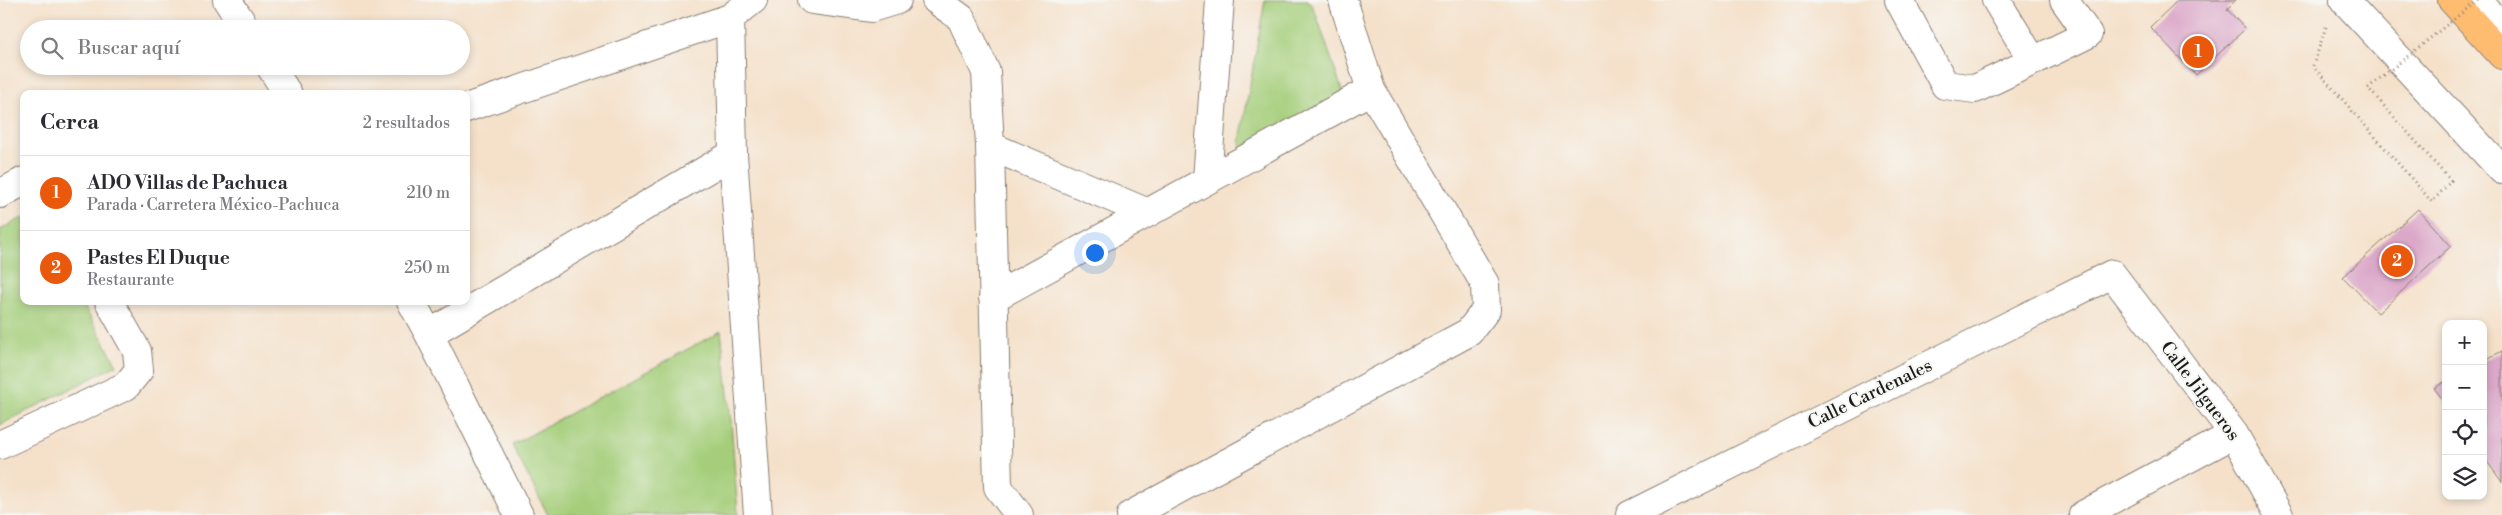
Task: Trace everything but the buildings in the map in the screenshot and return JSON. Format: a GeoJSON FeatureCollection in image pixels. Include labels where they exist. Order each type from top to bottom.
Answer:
{"type":"FeatureCollection","features":[{"type":"Feature","properties":{"kind":"highway"},"geometry":{"type":"LineString","coordinates":[[2452,0],[2502,55]]}},
{"type":"Feature","properties":{"kind":"street"},"geometry":{"type":"LineString","coordinates":[[227,0],[240,20]]}},
{"type":"Feature","properties":{"kind":"street"},"geometry":{"type":"LineString","coordinates":[[470,107],[730,18],[753,0]]}},
{"type":"Feature","properties":{"kind":"street"},"geometry":{"type":"LineString","coordinates":[[812,0],[872,8],[897,0]]}},
{"type":"Feature","properties":{"kind":"street"},"geometry":{"type":"LineString","coordinates":[[936,0],[961,18],[986,72],[990,146],[998,487],[997,515]]}},
{"type":"Feature","properties":{"kind":"street"},"geometry":{"type":"LineString","coordinates":[[1207,180],[1220,0]]}},
{"type":"Feature","properties":{"kind":"street"},"geometry":{"type":"LineString","coordinates":[[1131,515],[1469,332],[1486,310],[1485,284],[1372,90],[1343,0]]}},
{"type":"Feature","properties":{"kind":"street"},"geometry":{"type":"LineString","coordinates":[[1899,0],[1945,85],[1975,89],[2088,34],[2064,0]]}},
{"type":"Feature","properties":{"kind":"street"},"geometry":{"type":"LineString","coordinates":[[1996,0],[2033,61]]}},
{"type":"Feature","properties":{"kind":"street"},"geometry":{"type":"LineString","coordinates":[[2478,0],[2502,26]]}},
{"type":"Feature","properties":{"kind":"street"},"geometry":{"type":"LineString","coordinates":[[2497,0],[2502,4]]}},
{"type":"Feature","properties":{"kind":"street"},"geometry":{"type":"LineString","coordinates":[[2337,9],[2502,170]]}},
{"type":"Feature","properties":{"kind":"street"},"geometry":{"type":"LineString","coordinates":[[730,18],[733,154],[758,515]]}},
{"type":"Feature","properties":{"kind":"street"},"geometry":{"type":"LineString","coordinates":[[276,75],[285,90]]}},
{"type":"Feature","properties":{"kind":"street"},"geometry":{"type":"LineString","coordinates":[[993,298],[1372,90]]}},
{"type":"Feature","properties":{"kind":"street"},"geometry":{"type":"LineString","coordinates":[[990,146],[1148,213]]}},
{"type":"Feature","properties":{"kind":"street"},"geometry":{"type":"LineString","coordinates":[[429,334],[733,154]]}},
{"type":"Feature","properties":{"kind":"street"},"geometry":{"type":"LineString","coordinates":[[0,194],[20,183]]}},
{"type":"Feature","properties":{"kind":"street","name":"Calle Jilgueros"},"geometry":{"type":"LineString","coordinates":[[2112,274],[2234,434],[2279,515]]}},
{"type":"Feature","properties":{"kind":"street","name":"Calle Cardenales"},"geometry":{"type":"LineString","coordinates":[[1630,515],[1674,504],[2112,274]]}},
{"type":"Feature","properties":{"kind":"street"},"geometry":{"type":"LineString","coordinates":[[0,445],[126,386],[139,370],[137,350],[111,305]]}},
{"type":"Feature","properties":{"kind":"street"},"geometry":{"type":"LineString","coordinates":[[413,305],[519,515]]}},
{"type":"Feature","properties":{"kind":"street"},"geometry":{"type":"LineString","coordinates":[[2083,515],[2234,434]]}},
{"type":"Feature","properties":{"kind":"street"},"geometry":{"type":"LineString","coordinates":[[998,487],[1019,515]]}},
{"type":"Feature","properties":{"kind":"path"},"geometry":{"type":"LineString","coordinates":[[2337,9],[2313,66],[2432,202],[2451,181],[2368,88],[2478,0]]}},
{"type":"Feature","properties":{"kind":"green space"},"geometry":{"type":"Polygon","coordinates":[[[1265,0],[1308,0],[1315,11],[1350,114],[1246,167],[1240,141],[1265,0]]]}},
{"type":"Feature","properties":{"kind":"green space"},"geometry":{"type":"Polygon","coordinates":[[[20,219],[20,305],[83,305],[117,365],[0,425],[0,230],[20,219]]]}},
{"type":"Feature","properties":{"kind":"green space"},"geometry":{"type":"Polygon","coordinates":[[[721,331],[731,421],[738,515],[548,515],[512,445],[721,331]]]}},
{"type":"Feature","properties":{"kind":"place","name":"ADO Villas de Pachuca"},"geometry":{"type":"Point","coordinates":[2198,52]}},
{"type":"Feature","properties":{"kind":"place","name":"Pastes El Duque"},"geometry":{"type":"Point","coordinates":[2397,261]}}]}
